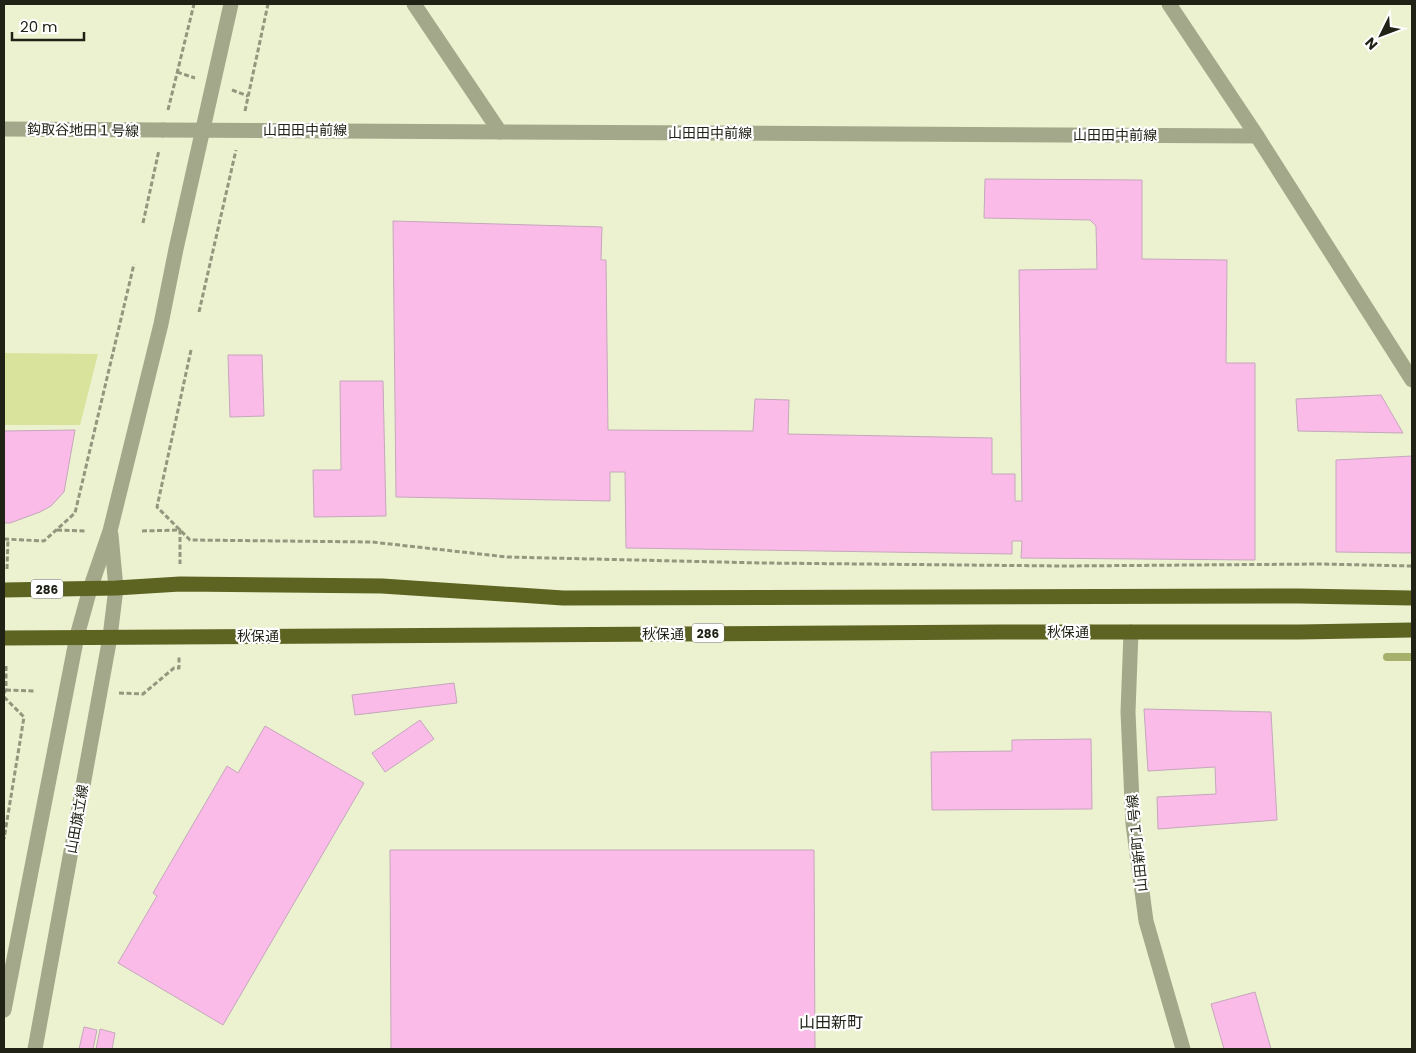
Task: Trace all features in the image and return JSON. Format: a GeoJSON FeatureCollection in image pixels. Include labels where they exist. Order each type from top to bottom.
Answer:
{"type":"FeatureCollection","features":[{"type":"Feature","properties":{"kind":"highway","name":"286"},"geometry":{"type":"LineString","coordinates":[[4,590],[90,589],[180,584],[382,586],[564,598],[1299,596],[1412,598]]}},
{"type":"Feature","properties":{"kind":"highway","name":"秋保通"},"geometry":{"type":"LineString","coordinates":[[4,638],[76,636],[1412,630]]}},
{"type":"Feature","properties":{"kind":"street"},"geometry":{"type":"LineString","coordinates":[[4,1010],[76,636],[110,531],[161,324],[231,4]]}},
{"type":"Feature","properties":{"kind":"street"},"geometry":{"type":"LineString","coordinates":[[414,4],[500,132]]}},
{"type":"Feature","properties":{"kind":"street"},"geometry":{"type":"LineString","coordinates":[[1169,4],[1257,136],[1412,380]]}},
{"type":"Feature","properties":{"kind":"street","name":"山田田中前線"},"geometry":{"type":"LineString","coordinates":[[165,123],[202,130],[1257,136]]}},
{"type":"Feature","properties":{"kind":"street","name":"鈎取谷地田１号線"},"geometry":{"type":"LineString","coordinates":[[4,129],[165,123]]}},
{"type":"Feature","properties":{"kind":"street","name":"山田旗立線"},"geometry":{"type":"LineString","coordinates":[[35,1049],[110,637],[116,588],[110,531]]}},
{"type":"Feature","properties":{"kind":"street","name":"山田新町１号線"},"geometry":{"type":"LineString","coordinates":[[1131,632],[1128,712],[1133,824],[1146,920],[1183,1049]]}},
{"type":"Feature","properties":{"kind":"path"},"geometry":{"type":"LineString","coordinates":[[165,123],[194,4]]}},
{"type":"Feature","properties":{"kind":"path"},"geometry":{"type":"LineString","coordinates":[[244,117],[268,4]]}},
{"type":"Feature","properties":{"kind":"path"},"geometry":{"type":"LineString","coordinates":[[177,72],[195,78]]}},
{"type":"Feature","properties":{"kind":"path"},"geometry":{"type":"LineString","coordinates":[[230,90],[248,96]]}},
{"type":"Feature","properties":{"kind":"path"},"geometry":{"type":"LineString","coordinates":[[199,312],[238,142]]}},
{"type":"Feature","properties":{"kind":"path"},"geometry":{"type":"LineString","coordinates":[[143,223],[160,147]]}},
{"type":"Feature","properties":{"kind":"path"},"geometry":{"type":"LineString","coordinates":[[7,569],[6,539],[44,541],[74,514],[134,264]]}},
{"type":"Feature","properties":{"kind":"path"},"geometry":{"type":"LineString","coordinates":[[191,350],[157,507],[190,540],[372,542],[507,557],[762,563],[1064,566],[1322,564],[1412,566]]}},
{"type":"Feature","properties":{"kind":"path"},"geometry":{"type":"LineString","coordinates":[[57,530],[86,530]]}},
{"type":"Feature","properties":{"kind":"path"},"geometry":{"type":"LineString","coordinates":[[142,531],[180,530]]}},
{"type":"Feature","properties":{"kind":"path"},"geometry":{"type":"LineString","coordinates":[[180,530],[180,569]]}},
{"type":"Feature","properties":{"kind":"path"},"geometry":{"type":"LineString","coordinates":[[113,693],[143,694],[174,668],[180,668],[180,656]]}},
{"type":"Feature","properties":{"kind":"path"},"geometry":{"type":"LineString","coordinates":[[6,664],[5,692],[36,691]]}},
{"type":"Feature","properties":{"kind":"path"},"geometry":{"type":"LineString","coordinates":[[4,698],[24,717],[4,839]]}},
{"type":"Feature","properties":{"kind":"green space"},"geometry":{"type":"Polygon","coordinates":[[[4,353],[98,354],[80,425],[4,425],[4,353]]]}},
{"type":"Feature","properties":{"kind":"building"},"geometry":{"type":"Polygon","coordinates":[[[985,179],[1142,180],[1142,259],[1227,260],[1226,363],[1255,363],[1255,560],[1021,558],[1022,541],[1012,541],[1012,554],[626,548],[625,472],[610,472],[610,501],[396,497],[393,221],[602,227],[601,260],[606,260],[608,430],[753,431],[755,399],[789,400],[788,434],[992,438],[992,474],[1015,474],[1015,501],[1022,501],[1019,270],[1097,269],[1096,226],[1090,220],[984,218],[985,179]]]}},
{"type":"Feature","properties":{"kind":"building"},"geometry":{"type":"Polygon","coordinates":[[[228,355],[262,355],[264,416],[230,417],[228,355]]]}},
{"type":"Feature","properties":{"kind":"building"},"geometry":{"type":"Polygon","coordinates":[[[340,381],[383,381],[386,516],[314,517],[313,470],[341,470],[340,381]]]}},
{"type":"Feature","properties":{"kind":"building"},"geometry":{"type":"Polygon","coordinates":[[[1381,395],[1403,433],[1298,431],[1296,399],[1381,395]]]}},
{"type":"Feature","properties":{"kind":"building"},"geometry":{"type":"Polygon","coordinates":[[[75,430],[64,492],[51,506],[40,512],[10,523],[4,523],[4,431],[75,430]]]}},
{"type":"Feature","properties":{"kind":"building"},"geometry":{"type":"Polygon","coordinates":[[[1412,456],[1412,553],[1336,552],[1336,460],[1412,456]]]}},
{"type":"Feature","properties":{"kind":"building"},"geometry":{"type":"Polygon","coordinates":[[[454,683],[457,703],[355,715],[352,695],[454,683]]]}},
{"type":"Feature","properties":{"kind":"building"},"geometry":{"type":"Polygon","coordinates":[[[1144,709],[1271,712],[1277,820],[1158,829],[1157,797],[1216,794],[1215,767],[1148,771],[1144,709]]]}},
{"type":"Feature","properties":{"kind":"building"},"geometry":{"type":"Polygon","coordinates":[[[420,720],[434,739],[385,772],[372,753],[420,720]]]}},
{"type":"Feature","properties":{"kind":"building"},"geometry":{"type":"Polygon","coordinates":[[[265,726],[364,783],[223,1025],[118,963],[157,896],[153,893],[227,766],[238,773],[265,726]]]}},
{"type":"Feature","properties":{"kind":"building"},"geometry":{"type":"Polygon","coordinates":[[[1091,739],[1092,809],[932,810],[931,752],[1012,751],[1012,740],[1091,739]]]}},
{"type":"Feature","properties":{"kind":"building"},"geometry":{"type":"Polygon","coordinates":[[[390,850],[814,850],[815,1049],[391,1049],[390,850]]]}},
{"type":"Feature","properties":{"kind":"building"},"geometry":{"type":"Polygon","coordinates":[[[1255,992],[1271,1049],[1224,1049],[1211,1004],[1255,992]]]}},
{"type":"Feature","properties":{"kind":"building"},"geometry":{"type":"Polygon","coordinates":[[[84,1027],[97,1030],[93,1049],[79,1049],[84,1027]]]}},
{"type":"Feature","properties":{"kind":"building"},"geometry":{"type":"Polygon","coordinates":[[[100,1029],[115,1033],[112,1049],[96,1049],[100,1029]]]}},
{"type":"Feature","properties":{"kind":"waterway"},"geometry":{"type":"LineString","coordinates":[[1387,657],[1412,657]]}},
{"type":"Feature","properties":{"kind":"district","name":"山田新町"},"geometry":{"type":"Point","coordinates":[831,1022]}}]}
